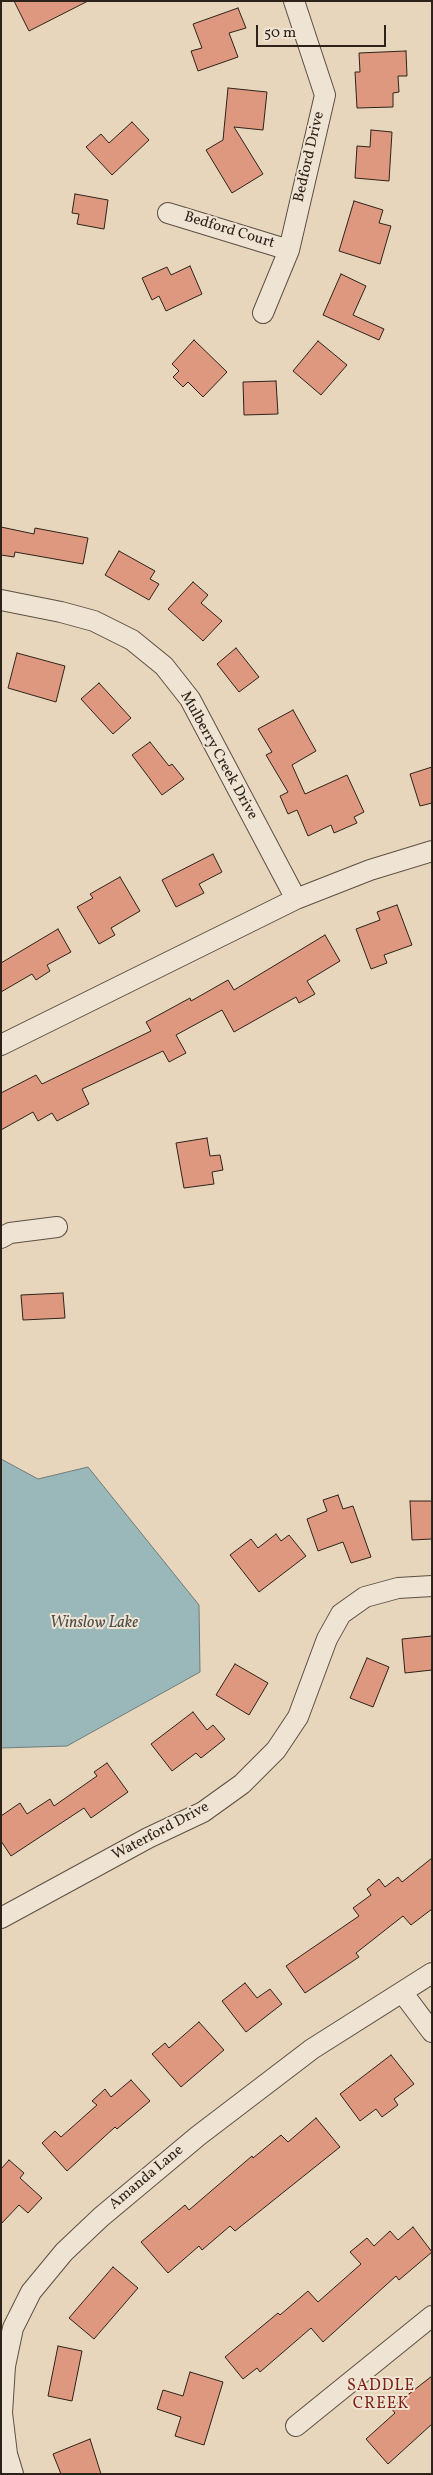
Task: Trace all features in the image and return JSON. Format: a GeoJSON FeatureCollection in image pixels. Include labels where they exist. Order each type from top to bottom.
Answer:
{"type":"FeatureCollection","features":[{"type":"Feature","properties":{"kind":"street","name":"Bedford Drive"},"geometry":{"type":"LineString","coordinates":[[263,313],[289,250],[325,95],[294,1]]}},
{"type":"Feature","properties":{"kind":"street","name":"Bedford Court"},"geometry":{"type":"LineString","coordinates":[[168,213],[289,250]]}},
{"type":"Feature","properties":{"kind":"street","name":"Mulberry Creek Drive"},"geometry":{"type":"LineString","coordinates":[[1,600],[61,612],[94,621],[132,640],[164,666],[190,700],[296,899]]}},
{"type":"Feature","properties":{"kind":"street"},"geometry":{"type":"LineString","coordinates":[[1,1045],[296,899],[370,870],[432,851]]}},
{"type":"Feature","properties":{"kind":"street"},"geometry":{"type":"LineString","coordinates":[[1,1238],[10,1233],[57,1226]]}},
{"type":"Feature","properties":{"kind":"street","name":"Waterford Drive"},"geometry":{"type":"LineString","coordinates":[[1,1918],[148,1838],[203,1812],[242,1784],[276,1750],[298,1717],[327,1639],[341,1614],[365,1597],[398,1588],[432,1586]]}},
{"type":"Feature","properties":{"kind":"street","name":"Amanda Lane"},"geometry":{"type":"LineString","coordinates":[[13,2474],[7,2454],[2,2413],[5,2366],[13,2328],[31,2292],[64,2252],[101,2217],[198,2136],[312,2049],[432,1973]]}},
{"type":"Feature","properties":{"kind":"street"},"geometry":{"type":"LineString","coordinates":[[402,1992],[432,2032]]}},
{"type":"Feature","properties":{"kind":"street"},"geometry":{"type":"LineString","coordinates":[[296,2426],[432,2316]]}},
{"type":"Feature","properties":{"kind":"water","name":"Winslow Lake"},"geometry":{"type":"Polygon","coordinates":[[[1,1459],[38,1479],[88,1467],[199,1605],[200,1672],[67,1746],[1,1748],[1,1459]]]}},
{"type":"Feature","properties":{"kind":"building"},"geometry":{"type":"Polygon","coordinates":[[[14,1],[88,1],[29,31],[14,1]]]}},
{"type":"Feature","properties":{"kind":"building"},"geometry":{"type":"Polygon","coordinates":[[[238,8],[246,28],[229,33],[238,57],[198,71],[191,51],[202,48],[193,24],[238,8]]]}},
{"type":"Feature","properties":{"kind":"building"},"geometry":{"type":"Polygon","coordinates":[[[406,51],[407,76],[398,76],[399,92],[393,93],[393,107],[357,108],[355,72],[360,72],[359,53],[406,51]]]}},
{"type":"Feature","properties":{"kind":"building"},"geometry":{"type":"Polygon","coordinates":[[[228,88],[267,92],[263,130],[234,127],[263,174],[232,193],[206,150],[223,140],[228,88]]]}},
{"type":"Feature","properties":{"kind":"building"},"geometry":{"type":"Polygon","coordinates":[[[132,122],[149,140],[112,175],[86,147],[101,134],[109,143],[132,122]]]}},
{"type":"Feature","properties":{"kind":"building"},"geometry":{"type":"Polygon","coordinates":[[[371,130],[392,132],[389,181],[355,178],[357,146],[370,147],[371,130]]]}},
{"type":"Feature","properties":{"kind":"building"},"geometry":{"type":"Polygon","coordinates":[[[75,194],[108,200],[104,229],[77,224],[79,214],[72,213],[75,194]]]}},
{"type":"Feature","properties":{"kind":"building"},"geometry":{"type":"Polygon","coordinates":[[[354,201],[383,210],[379,223],[391,226],[380,264],[339,251],[354,201]]]}},
{"type":"Feature","properties":{"kind":"building"},"geometry":{"type":"Polygon","coordinates":[[[190,266],[202,294],[166,311],[159,296],[152,300],[142,278],[167,267],[171,275],[190,266]]]}},
{"type":"Feature","properties":{"kind":"building"},"geometry":{"type":"Polygon","coordinates":[[[341,274],[366,286],[353,315],[384,329],[379,340],[323,315],[341,274]]]}},
{"type":"Feature","properties":{"kind":"building"},"geometry":{"type":"Polygon","coordinates":[[[194,340],[227,372],[203,397],[188,382],[183,387],[173,377],[179,371],[172,364],[194,340]]]}},
{"type":"Feature","properties":{"kind":"building"},"geometry":{"type":"Polygon","coordinates":[[[318,341],[347,365],[321,395],[293,371],[318,341]]]}},
{"type":"Feature","properties":{"kind":"building"},"geometry":{"type":"Polygon","coordinates":[[[276,381],[278,414],[244,415],[243,382],[276,381]]]}},
{"type":"Feature","properties":{"kind":"building"},"geometry":{"type":"Polygon","coordinates":[[[1,527],[34,534],[35,528],[88,538],[83,564],[15,552],[14,557],[1,555],[1,527]]]}},
{"type":"Feature","properties":{"kind":"building"},"geometry":{"type":"Polygon","coordinates":[[[119,551],[155,571],[150,579],[159,584],[149,600],[105,575],[119,551]]]}},
{"type":"Feature","properties":{"kind":"building"},"geometry":{"type":"Polygon","coordinates":[[[193,582],[208,595],[201,603],[222,621],[203,641],[168,609],[193,582]]]}},
{"type":"Feature","properties":{"kind":"building"},"geometry":{"type":"Polygon","coordinates":[[[236,648],[259,677],[239,692],[217,664],[236,648]]]}},
{"type":"Feature","properties":{"kind":"building"},"geometry":{"type":"Polygon","coordinates":[[[17,653],[65,666],[56,702],[8,688],[17,653]]]}},
{"type":"Feature","properties":{"kind":"building"},"geometry":{"type":"Polygon","coordinates":[[[99,683],[131,718],[113,734],[81,699],[99,683]]]}},
{"type":"Feature","properties":{"kind":"building"},"geometry":{"type":"Polygon","coordinates":[[[293,710],[316,751],[292,765],[305,794],[347,775],[364,812],[354,817],[357,823],[334,833],[331,825],[308,836],[297,810],[288,814],[280,796],[288,792],[266,755],[272,752],[258,729],[293,710]]]}},
{"type":"Feature","properties":{"kind":"building"},"geometry":{"type":"Polygon","coordinates":[[[150,742],[169,766],[172,764],[184,779],[162,795],[132,755],[150,742]]]}},
{"type":"Feature","properties":{"kind":"building"},"geometry":{"type":"Polygon","coordinates":[[[432,767],[432,803],[420,806],[410,774],[432,767]]]}},
{"type":"Feature","properties":{"kind":"building"},"geometry":{"type":"Polygon","coordinates":[[[213,854],[222,872],[199,884],[204,893],[176,907],[162,880],[213,854]]]}},
{"type":"Feature","properties":{"kind":"building"},"geometry":{"type":"Polygon","coordinates":[[[120,877],[140,911],[111,928],[115,935],[99,944],[77,907],[93,898],[90,894],[120,877]]]}},
{"type":"Feature","properties":{"kind":"building"},"geometry":{"type":"Polygon","coordinates":[[[397,905],[412,945],[384,955],[387,963],[371,969],[356,929],[380,920],[377,912],[397,905]]]}},
{"type":"Feature","properties":{"kind":"building"},"geometry":{"type":"Polygon","coordinates":[[[58,929],[71,952],[47,965],[50,971],[36,980],[32,974],[1,992],[1,963],[58,929]]]}},
{"type":"Feature","properties":{"kind":"building"},"geometry":{"type":"Polygon","coordinates":[[[325,935],[340,961],[307,981],[315,994],[299,1003],[296,997],[234,1032],[222,1010],[176,1035],[186,1053],[169,1062],[163,1051],[82,1089],[89,1104],[57,1121],[52,1113],[38,1121],[33,1112],[1,1130],[1,1093],[36,1075],[42,1084],[151,1031],[146,1022],[190,998],[191,1001],[228,980],[234,990],[325,935]]]}},
{"type":"Feature","properties":{"kind":"building"},"geometry":{"type":"Polygon","coordinates":[[[207,1138],[210,1156],[220,1155],[223,1170],[212,1172],[214,1184],[184,1188],[176,1143],[207,1138]]]}},
{"type":"Feature","properties":{"kind":"building"},"geometry":{"type":"Polygon","coordinates":[[[63,1293],[65,1318],[23,1320],[21,1295],[63,1293]]]}},
{"type":"Feature","properties":{"kind":"building"},"geometry":{"type":"Polygon","coordinates":[[[338,1495],[343,1509],[353,1506],[371,1557],[351,1563],[343,1542],[318,1551],[307,1519],[327,1511],[323,1500],[338,1495]]]}},
{"type":"Feature","properties":{"kind":"building"},"geometry":{"type":"Polygon","coordinates":[[[410,1501],[432,1501],[432,1539],[412,1540],[410,1501]]]}},
{"type":"Feature","properties":{"kind":"building"},"geometry":{"type":"Polygon","coordinates":[[[276,1534],[281,1541],[289,1535],[306,1556],[259,1592],[230,1555],[251,1539],[258,1548],[276,1534]]]}},
{"type":"Feature","properties":{"kind":"building"},"geometry":{"type":"Polygon","coordinates":[[[432,1636],[432,1670],[405,1673],[402,1639],[432,1636]]]}},
{"type":"Feature","properties":{"kind":"building"},"geometry":{"type":"Polygon","coordinates":[[[367,1658],[389,1667],[373,1707],[350,1698],[367,1658]]]}},
{"type":"Feature","properties":{"kind":"building"},"geometry":{"type":"Polygon","coordinates":[[[235,1664],[268,1683],[249,1715],[216,1695],[235,1664]]]}},
{"type":"Feature","properties":{"kind":"building"},"geometry":{"type":"Polygon","coordinates":[[[193,1712],[207,1730],[213,1725],[225,1739],[201,1758],[196,1753],[172,1771],[151,1744],[193,1712]]]}},
{"type":"Feature","properties":{"kind":"building"},"geometry":{"type":"Polygon","coordinates":[[[107,1763],[128,1792],[91,1818],[84,1808],[11,1856],[1,1841],[1,1816],[20,1803],[27,1814],[50,1799],[54,1806],[97,1776],[94,1772],[107,1763]]]}},
{"type":"Feature","properties":{"kind":"building"},"geometry":{"type":"Polygon","coordinates":[[[432,1858],[432,1909],[411,1925],[403,1916],[356,1953],[359,1957],[305,1993],[286,1966],[359,1916],[353,1908],[371,1895],[367,1889],[379,1879],[385,1887],[398,1877],[402,1882],[432,1858]]]}},
{"type":"Feature","properties":{"kind":"building"},"geometry":{"type":"Polygon","coordinates":[[[245,1983],[257,1998],[270,1989],[282,2004],[246,2032],[222,2001],[245,1983]]]}},
{"type":"Feature","properties":{"kind":"building"},"geometry":{"type":"Polygon","coordinates":[[[199,2022],[224,2050],[181,2087],[152,2054],[165,2043],[169,2048],[199,2022]]]}},
{"type":"Feature","properties":{"kind":"building"},"geometry":{"type":"Polygon","coordinates":[[[391,2055],[414,2084],[394,2099],[398,2105],[382,2117],[376,2109],[360,2121],[340,2094],[391,2055]]]}},
{"type":"Feature","properties":{"kind":"building"},"geometry":{"type":"Polygon","coordinates":[[[131,2080],[150,2101],[117,2129],[115,2127],[67,2171],[42,2143],[55,2131],[61,2137],[97,2105],[92,2101],[105,2089],[111,2097],[131,2080]]]}},
{"type":"Feature","properties":{"kind":"building"},"geometry":{"type":"Polygon","coordinates":[[[316,2118],[340,2147],[235,2231],[230,2226],[202,2250],[199,2246],[168,2273],[141,2242],[185,2205],[189,2210],[252,2156],[253,2158],[281,2135],[288,2142],[316,2118]]]}},
{"type":"Feature","properties":{"kind":"building"},"geometry":{"type":"Polygon","coordinates":[[[9,2160],[24,2173],[20,2178],[42,2198],[28,2213],[19,2205],[1,2224],[1,2169],[9,2160]]]}},
{"type":"Feature","properties":{"kind":"building"},"geometry":{"type":"Polygon","coordinates":[[[413,2227],[432,2252],[399,2280],[396,2276],[323,2342],[311,2328],[260,2372],[257,2368],[243,2379],[225,2357],[308,2291],[318,2302],[361,2264],[350,2252],[367,2238],[374,2246],[390,2231],[398,2240],[413,2227]]]}},
{"type":"Feature","properties":{"kind":"building"},"geometry":{"type":"Polygon","coordinates":[[[113,2267],[138,2288],[94,2339],[69,2318],[113,2267]]]}},
{"type":"Feature","properties":{"kind":"building"},"geometry":{"type":"Polygon","coordinates":[[[58,2346],[82,2351],[72,2401],[48,2396],[58,2346]]]}},
{"type":"Feature","properties":{"kind":"building"},"geometry":{"type":"Polygon","coordinates":[[[190,2372],[223,2382],[204,2445],[175,2436],[181,2417],[157,2409],[163,2390],[183,2396],[190,2372]]]}},
{"type":"Feature","properties":{"kind":"building"},"geometry":{"type":"Polygon","coordinates":[[[432,2376],[432,2424],[388,2464],[366,2439],[395,2413],[391,2408],[432,2376]]]}},
{"type":"Feature","properties":{"kind":"building"},"geometry":{"type":"Polygon","coordinates":[[[90,2439],[101,2474],[61,2474],[53,2454],[90,2439]]]}},
{"type":"Feature","properties":{"kind":"district","name":"SADDLE CREEK"},"geometry":{"type":"Point","coordinates":[381,2396]}}]}
